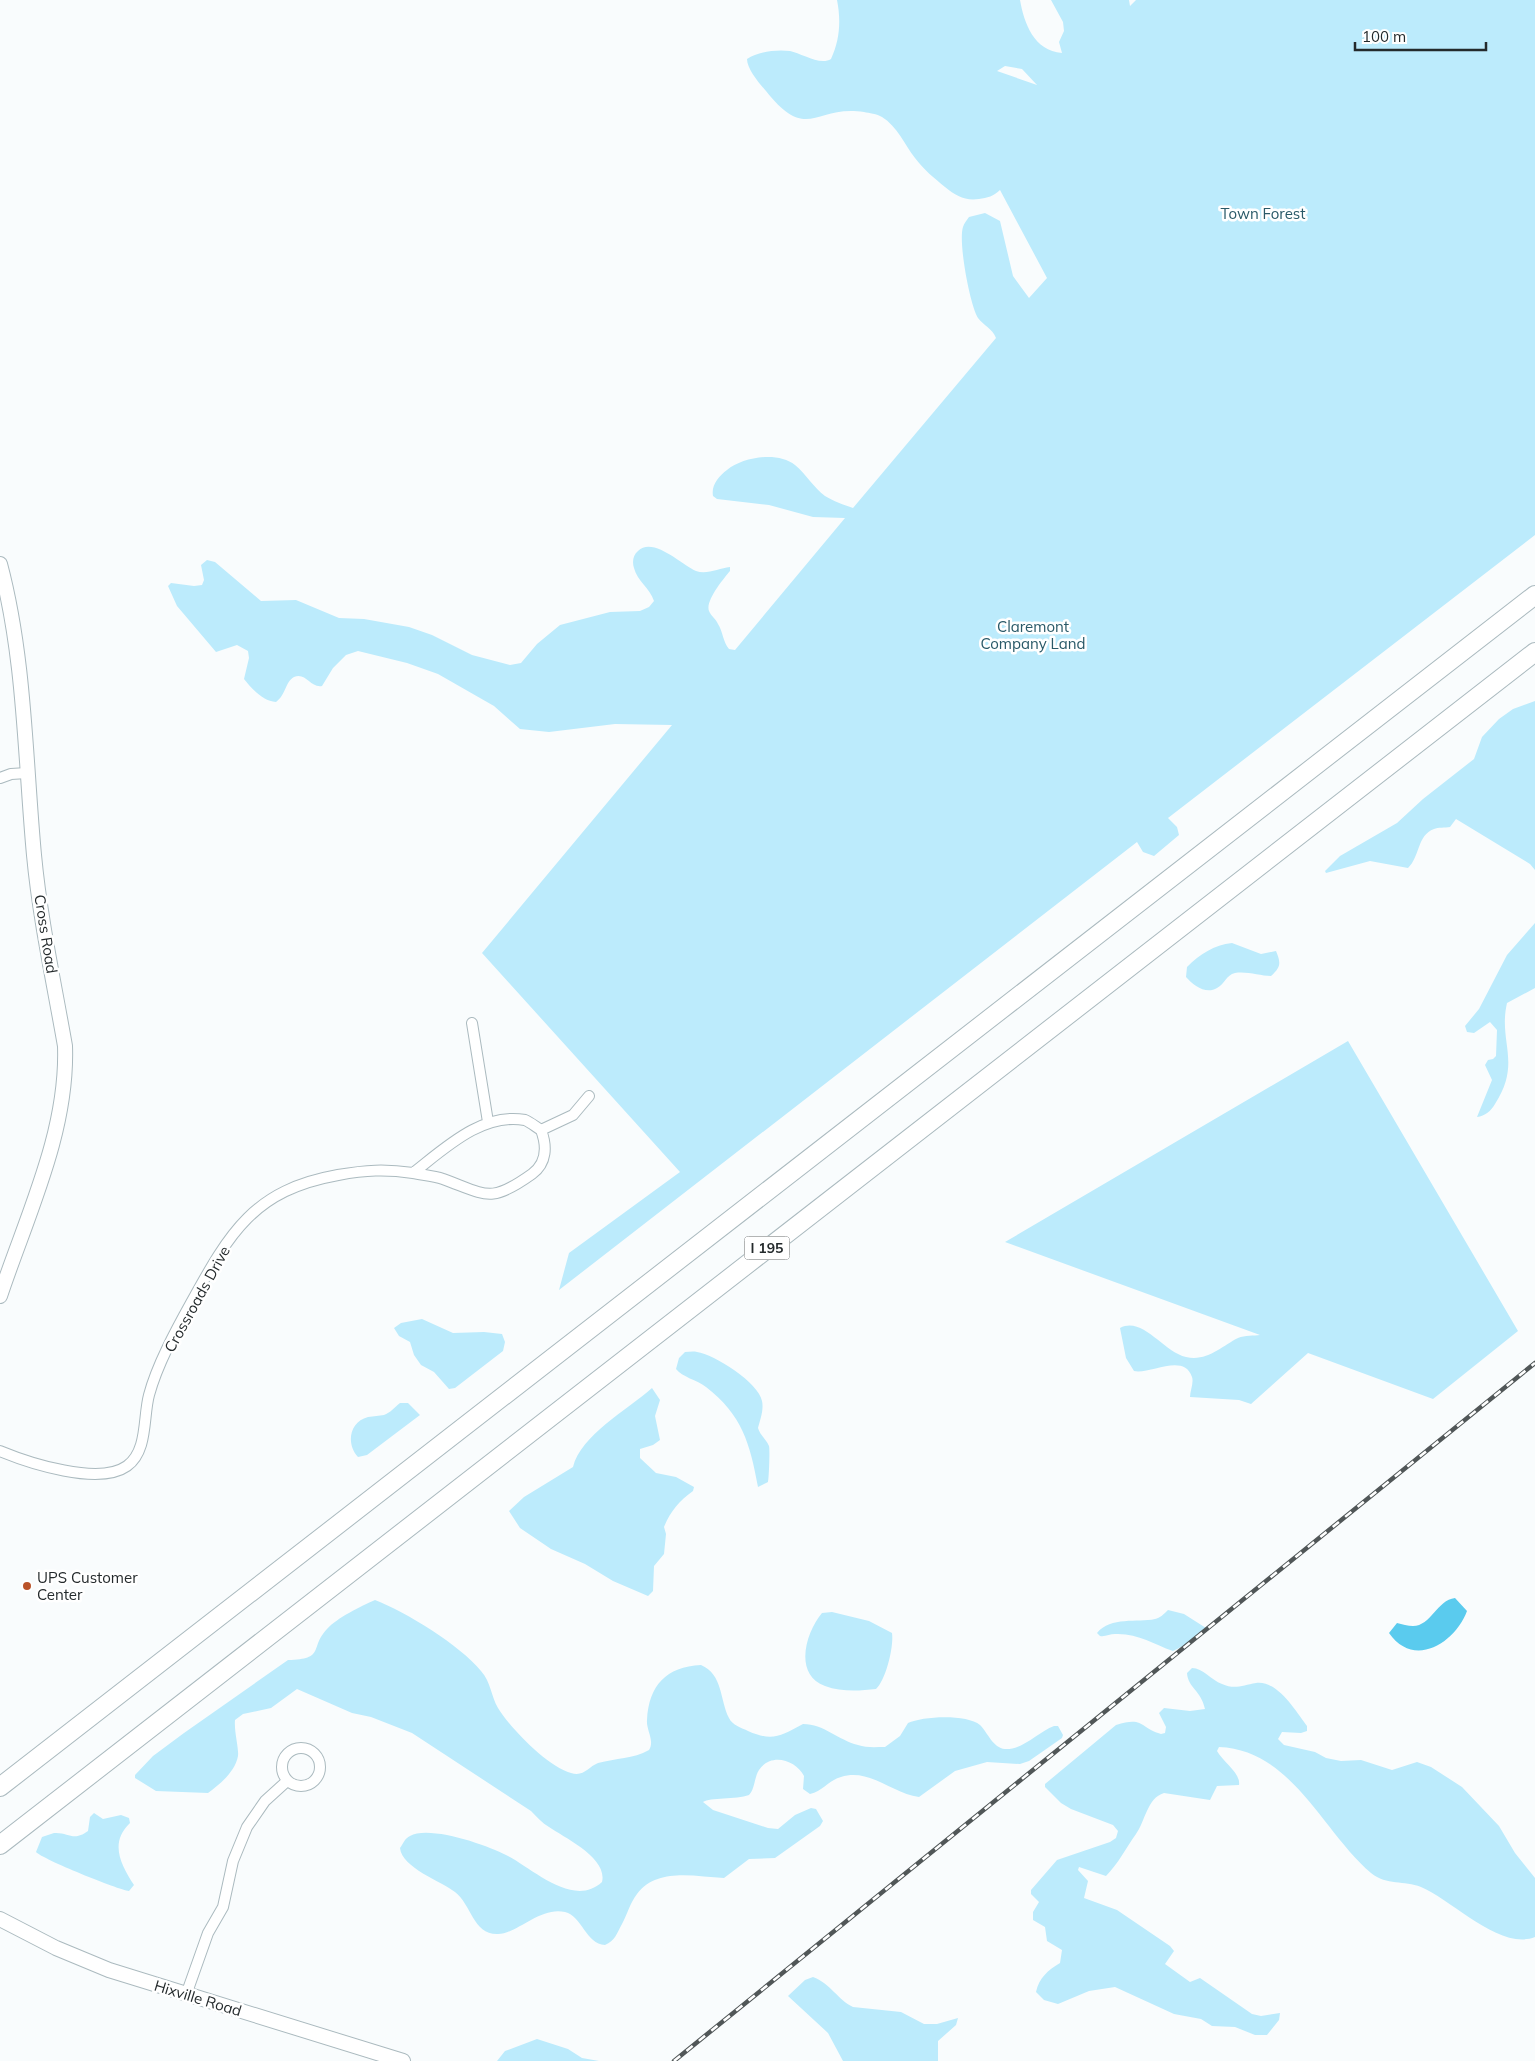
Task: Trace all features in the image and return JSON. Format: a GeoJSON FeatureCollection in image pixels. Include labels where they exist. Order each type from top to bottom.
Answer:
{"type":"FeatureCollection","features":[{"type":"Feature","properties":{"kind":"highway","name":"I 195"},"geometry":{"type":"LineString","coordinates":[[0,1787],[1535,595]]}},
{"type":"Feature","properties":{"kind":"highway","name":"I 195"},"geometry":{"type":"LineString","coordinates":[[0,1845],[1535,652]]}},
{"type":"Feature","properties":{"kind":"street","name":"Cross Road"},"geometry":{"type":"LineString","coordinates":[[0,564],[8,594],[21,685],[27,773],[40,905],[65,1046],[66,1069],[65,1092],[55,1137],[0,1296]]}},
{"type":"Feature","properties":{"kind":"street"},"geometry":{"type":"LineString","coordinates":[[0,778],[10,774],[27,773]]}},
{"type":"Feature","properties":{"kind":"street"},"geometry":{"type":"LineString","coordinates":[[472,1023],[488,1122]]}},
{"type":"Feature","properties":{"kind":"street"},"geometry":{"type":"LineString","coordinates":[[413,1173],[458,1138],[488,1122],[526,1120],[541,1130],[573,1115],[589,1096]]}},
{"type":"Feature","properties":{"kind":"street","name":"Crossroads Drive"},"geometry":{"type":"LineString","coordinates":[[0,1451],[31,1463],[62,1471],[111,1472],[128,1465],[136,1457],[140,1446],[152,1384],[178,1327],[210,1270],[232,1236],[267,1201],[301,1184],[364,1171],[386,1169],[442,1178],[477,1193],[496,1194],[512,1189],[540,1169],[547,1146],[541,1130]]}},
{"type":"Feature","properties":{"kind":"street"},"geometry":{"type":"LineString","coordinates":[[186,1995],[208,1933],[223,1906],[233,1862],[247,1827],[265,1801],[287,1781]]}},
{"type":"Feature","properties":{"kind":"street","name":"Hixville Road"},"geometry":{"type":"LineString","coordinates":[[0,1918],[83,1960],[186,1995],[403,2061]]}},
{"type":"Feature","properties":{"kind":"green space"},"geometry":{"type":"Polygon","coordinates":[[[837,0],[1020,0],[1024,18],[1037,41],[1052,51],[1062,53],[1059,42],[1064,31],[1063,22],[1051,0],[1129,0],[1130,6],[1136,0],[1535,0],[1535,535],[1168,818],[1177,827],[1179,835],[1154,856],[1143,852],[1137,842],[559,1290],[569,1253],[680,1172],[482,953],[672,725],[615,724],[549,732],[520,729],[494,706],[438,674],[407,663],[358,651],[346,655],[333,668],[322,686],[314,685],[302,677],[294,677],[289,682],[282,696],[276,702],[271,701],[258,694],[244,679],[249,658],[248,651],[237,645],[216,652],[177,606],[168,586],[171,583],[194,586],[202,585],[204,580],[201,565],[207,560],[215,562],[261,601],[296,600],[339,618],[364,619],[409,627],[432,635],[472,655],[510,665],[521,663],[537,644],[560,625],[610,612],[640,611],[649,607],[654,601],[650,592],[636,573],[633,561],[638,551],[644,547],[651,547],[667,553],[696,571],[709,572],[730,567],[730,571],[710,602],[709,611],[720,627],[729,649],[735,650],[845,518],[813,517],[769,505],[717,499],[713,496],[713,492],[714,485],[719,478],[734,465],[751,459],[761,457],[779,458],[795,465],[825,496],[853,508],[996,338],[978,318],[968,287],[963,259],[962,235],[963,226],[969,217],[985,213],[1000,221],[1013,276],[1029,298],[1047,278],[1000,190],[982,199],[961,197],[949,190],[926,170],[915,158],[896,130],[882,117],[864,112],[847,111],[803,119],[792,116],[780,107],[757,80],[749,67],[747,59],[762,53],[785,50],[816,60],[827,61],[831,59],[838,37],[837,0]],[[1005,66],[997,71],[1037,85],[1022,69],[1005,66]]]}},
{"type":"Feature","properties":{"kind":"green space"},"geometry":{"type":"Polygon","coordinates":[[[1535,701],[1535,870],[1530,864],[1456,819],[1450,827],[1436,828],[1424,836],[1415,858],[1408,868],[1370,861],[1326,873],[1325,871],[1340,856],[1397,823],[1423,799],[1474,759],[1482,737],[1499,719],[1513,709],[1535,701]]]}},
{"type":"Feature","properties":{"kind":"green space"},"geometry":{"type":"Polygon","coordinates":[[[1535,923],[1535,988],[1507,1003],[1505,1029],[1508,1052],[1507,1076],[1503,1089],[1493,1107],[1490,1111],[1477,1117],[1492,1080],[1485,1065],[1488,1060],[1496,1056],[1497,1030],[1490,1022],[1474,1033],[1467,1032],[1465,1026],[1479,1009],[1507,955],[1535,923]]]}},
{"type":"Feature","properties":{"kind":"green space"},"geometry":{"type":"Polygon","coordinates":[[[1232,943],[1261,954],[1276,951],[1279,959],[1277,970],[1271,976],[1235,973],[1213,990],[1204,990],[1186,977],[1187,967],[1197,958],[1213,948],[1232,943]]]}},
{"type":"Feature","properties":{"kind":"green space"},"geometry":{"type":"Polygon","coordinates":[[[1348,1041],[1518,1331],[1433,1399],[1308,1353],[1251,1404],[1239,1400],[1190,1397],[1192,1377],[1188,1370],[1182,1366],[1174,1365],[1134,1371],[1126,1358],[1120,1328],[1128,1326],[1137,1327],[1178,1354],[1194,1358],[1214,1352],[1241,1337],[1260,1335],[1005,1242],[1348,1041]]]}},
{"type":"Feature","properties":{"kind":"green space"},"geometry":{"type":"Polygon","coordinates":[[[422,1319],[453,1333],[484,1332],[502,1334],[505,1342],[503,1351],[455,1388],[449,1389],[434,1372],[421,1365],[414,1355],[410,1342],[399,1336],[394,1328],[401,1323],[422,1319]]]}},
{"type":"Feature","properties":{"kind":"green space"},"geometry":{"type":"Polygon","coordinates":[[[685,1352],[696,1352],[714,1358],[745,1378],[759,1394],[763,1408],[758,1428],[769,1446],[768,1482],[758,1487],[748,1443],[743,1431],[728,1408],[706,1387],[676,1369],[679,1358],[685,1352]]]}},
{"type":"Feature","properties":{"kind":"green space"},"geometry":{"type":"Polygon","coordinates":[[[652,1388],[660,1400],[655,1416],[660,1440],[653,1445],[640,1449],[640,1458],[656,1473],[676,1477],[694,1487],[693,1491],[683,1499],[669,1516],[664,1527],[666,1534],[664,1554],[654,1566],[653,1591],[648,1596],[613,1581],[585,1564],[551,1549],[520,1528],[509,1511],[524,1497],[573,1467],[585,1444],[595,1434],[652,1388]]]}},
{"type":"Feature","properties":{"kind":"green space"},"geometry":{"type":"Polygon","coordinates":[[[400,1403],[408,1403],[420,1415],[367,1455],[358,1457],[352,1446],[351,1434],[353,1428],[368,1417],[386,1414],[400,1403]]]}},
{"type":"Feature","properties":{"kind":"green space"},"geometry":{"type":"Polygon","coordinates":[[[375,1600],[402,1612],[432,1630],[472,1661],[489,1684],[498,1708],[520,1736],[551,1763],[575,1774],[583,1773],[598,1763],[631,1757],[649,1750],[651,1739],[647,1724],[648,1708],[656,1688],[669,1674],[701,1665],[708,1669],[717,1681],[730,1720],[740,1727],[764,1736],[776,1736],[803,1724],[824,1729],[861,1746],[885,1747],[900,1736],[908,1723],[945,1717],[974,1721],[980,1725],[997,1746],[1005,1749],[1018,1747],[1054,1726],[1058,1726],[1063,1735],[1062,1738],[1029,1761],[1020,1764],[987,1762],[955,1771],[919,1797],[909,1795],[872,1779],[852,1775],[837,1778],[810,1794],[803,1789],[804,1776],[800,1770],[783,1760],[770,1761],[759,1770],[749,1795],[737,1798],[706,1800],[703,1802],[713,1810],[768,1828],[778,1829],[795,1815],[811,1808],[816,1809],[823,1821],[820,1826],[775,1858],[749,1859],[724,1878],[678,1875],[655,1880],[637,1894],[615,1936],[605,1945],[593,1940],[571,1915],[556,1911],[546,1913],[504,1933],[489,1933],[477,1924],[455,1892],[407,1862],[400,1848],[407,1838],[419,1833],[430,1833],[486,1846],[506,1855],[552,1883],[578,1891],[591,1889],[602,1882],[602,1873],[592,1857],[584,1850],[546,1825],[531,1811],[412,1733],[371,1717],[352,1713],[297,1689],[271,1708],[243,1714],[235,1720],[238,1753],[236,1762],[226,1777],[208,1793],[156,1791],[135,1778],[135,1775],[153,1756],[184,1733],[288,1660],[312,1655],[322,1636],[331,1625],[375,1600]]]}},
{"type":"Feature","properties":{"kind":"green space"},"geometry":{"type":"Polygon","coordinates":[[[1168,1610],[1184,1614],[1206,1628],[1185,1645],[1173,1651],[1131,1635],[1115,1634],[1100,1636],[1097,1633],[1109,1624],[1157,1618],[1168,1610]]]}},
{"type":"Feature","properties":{"kind":"green space"},"geometry":{"type":"Polygon","coordinates":[[[832,1612],[869,1621],[892,1633],[889,1662],[880,1685],[876,1689],[850,1690],[831,1688],[815,1680],[809,1672],[806,1663],[807,1641],[816,1621],[822,1613],[832,1612]]]}},
{"type":"Feature","properties":{"kind":"green space"},"geometry":{"type":"Polygon","coordinates":[[[1192,1668],[1200,1670],[1227,1686],[1235,1687],[1264,1683],[1272,1686],[1286,1698],[1307,1726],[1307,1731],[1301,1733],[1282,1732],[1278,1739],[1284,1745],[1315,1752],[1326,1758],[1341,1761],[1361,1760],[1392,1770],[1417,1762],[1431,1767],[1462,1787],[1499,1826],[1515,1853],[1535,1878],[1535,1937],[1521,1939],[1507,1937],[1476,1922],[1421,1887],[1383,1880],[1377,1877],[1353,1856],[1304,1795],[1286,1777],[1267,1762],[1244,1752],[1219,1747],[1217,1751],[1237,1776],[1239,1785],[1217,1786],[1210,1800],[1164,1793],[1158,1796],[1150,1805],[1136,1834],[1106,1876],[1079,1867],[1078,1870],[1088,1881],[1084,1898],[1117,1910],[1170,1946],[1174,1951],[1165,1964],[1190,1982],[1200,1978],[1252,2014],[1261,2016],[1280,2013],[1279,2020],[1267,2035],[1255,2035],[1235,2027],[1212,2026],[1201,2019],[1174,2014],[1115,1987],[1089,1991],[1058,2004],[1044,2000],[1036,1992],[1037,1987],[1045,1975],[1060,1963],[1062,1950],[1047,1941],[1045,1927],[1033,1920],[1033,1912],[1039,1902],[1031,1894],[1031,1890],[1057,1860],[1110,1842],[1116,1838],[1118,1831],[1113,1825],[1071,1809],[1061,1803],[1045,1787],[1045,1784],[1116,1725],[1137,1722],[1161,1734],[1165,1733],[1166,1727],[1159,1713],[1164,1708],[1190,1711],[1205,1709],[1201,1697],[1188,1678],[1187,1673],[1192,1668]]]}},
{"type":"Feature","properties":{"kind":"green space"},"geometry":{"type":"Polygon","coordinates":[[[94,1813],[103,1819],[121,1815],[129,1818],[130,1823],[120,1838],[119,1854],[121,1862],[134,1885],[129,1891],[81,1874],[36,1852],[42,1837],[54,1833],[78,1836],[88,1831],[90,1817],[94,1813]]]}},
{"type":"Feature","properties":{"kind":"green space"},"geometry":{"type":"Polygon","coordinates":[[[813,1977],[824,1983],[853,2007],[901,2012],[924,2024],[937,2024],[958,2018],[956,2025],[938,2041],[938,2061],[843,2061],[828,2033],[788,1996],[805,1980],[813,1977]]]}},
{"type":"Feature","properties":{"kind":"green space"},"geometry":{"type":"Polygon","coordinates":[[[537,2039],[568,2049],[582,2058],[599,2061],[497,2061],[505,2051],[537,2039]]]}},
{"type":"Feature","properties":{"kind":"water"},"geometry":{"type":"Polygon","coordinates":[[[1455,1598],[1467,1611],[1453,1633],[1444,1642],[1433,1648],[1422,1650],[1410,1649],[1399,1644],[1389,1633],[1397,1623],[1411,1626],[1425,1622],[1443,1603],[1455,1598]]]}},
{"type":"Feature","properties":{"kind":"railway"},"geometry":{"type":"LineString","coordinates":[[674,2061],[1535,1363]]}},
{"type":"Feature","properties":{"kind":"place","name":"UPS Customer Center"},"geometry":{"type":"Point","coordinates":[27,1586]}},
{"type":"Feature","properties":{"kind":"park label","name":"Town Forest"},"geometry":{"type":"Point","coordinates":[1263,213]}},
{"type":"Feature","properties":{"kind":"park label","name":"Claremont Company Land"},"geometry":{"type":"Point","coordinates":[1033,634]}}]}
